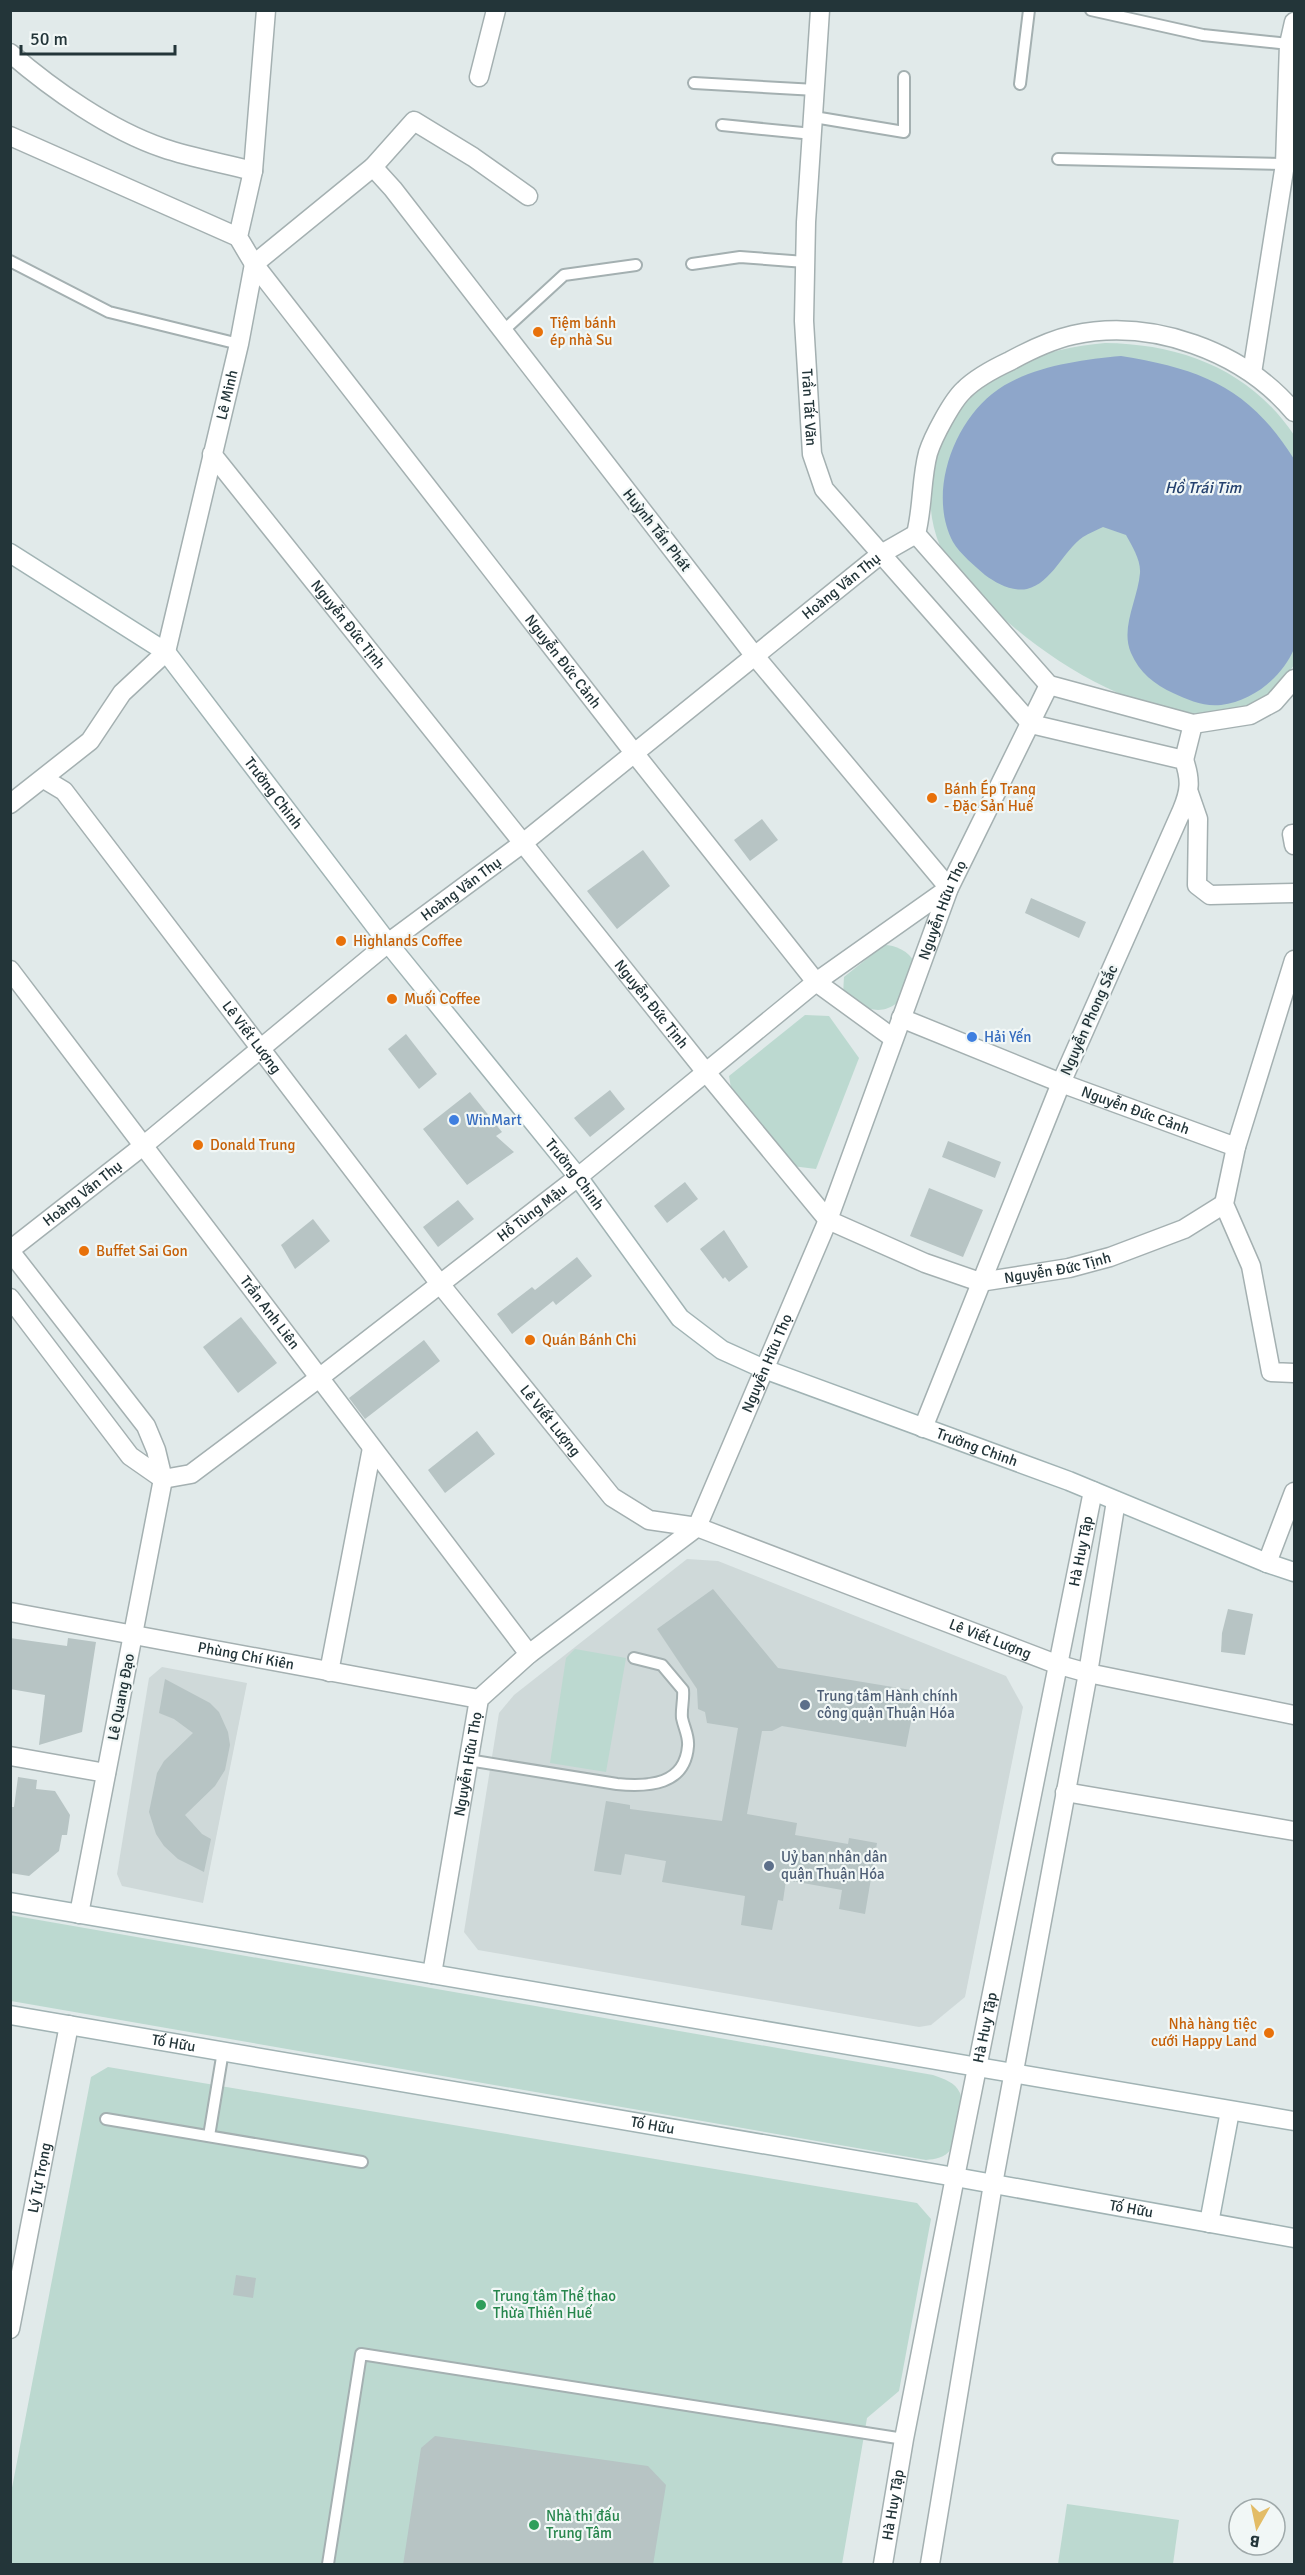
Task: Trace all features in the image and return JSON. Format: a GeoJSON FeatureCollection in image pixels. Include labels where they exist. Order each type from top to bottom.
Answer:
{"type":"FeatureCollection","features":[{"type":"Feature","properties":{"kind":"street"},"geometry":{"type":"LineString","coordinates":[[10,136],[238,237],[253,171],[266,10]]}},
{"type":"Feature","properties":{"kind":"street"},"geometry":{"type":"LineString","coordinates":[[479,77],[496,10]]}},
{"type":"Feature","properties":{"kind":"street","name":"Trần Tất Văn"},"geometry":{"type":"LineString","coordinates":[[820,10],[805,262],[804,321],[812,454],[824,489],[1031,724]]}},
{"type":"Feature","properties":{"kind":"street"},"geometry":{"type":"LineString","coordinates":[[1252,373],[1285,164],[1289,44],[1294,22]]}},
{"type":"Feature","properties":{"kind":"street"},"geometry":{"type":"LineString","coordinates":[[10,53],[42,80],[132,135],[164,148],[253,171]]}},
{"type":"Feature","properties":{"kind":"street"},"geometry":{"type":"LineString","coordinates":[[254,264],[373,167],[414,121],[474,157],[528,196]]}},
{"type":"Feature","properties":{"kind":"street","name":"Huỳnh Tấn Phát"},"geometry":{"type":"LineString","coordinates":[[373,167],[393,189],[754,655],[949,888]]}},
{"type":"Feature","properties":{"kind":"street","name":"Nguyễn Đức Cảnh"},"geometry":{"type":"LineString","coordinates":[[238,237],[254,264],[634,754],[816,982],[893,1038]]}},
{"type":"Feature","properties":{"kind":"street","name":"Lê Minh"},"geometry":{"type":"LineString","coordinates":[[166,652],[239,344],[254,264]]}},
{"type":"Feature","properties":{"kind":"street"},"geometry":{"type":"LineString","coordinates":[[1294,412],[1252,373],[1220,352],[1154,334],[1094,332],[1072,335],[1030,350],[995,368],[963,390],[928,452],[922,511],[916,534],[1049,685],[1193,724],[1250,715],[1274,702],[1294,679]]}},
{"type":"Feature","properties":{"kind":"street","name":"Nguyễn Đức Tịnh"},"geometry":{"type":"LineString","coordinates":[[212,454],[705,1071],[828,1220],[925,1263],[980,1282],[1069,1268],[1110,1257],[1184,1229],[1224,1204]]}},
{"type":"Feature","properties":{"kind":"street","name":"Hoàng Văn Thụ"},"geometry":{"type":"LineString","coordinates":[[10,1251],[143,1146],[388,943],[523,843],[881,554],[916,534]]}},
{"type":"Feature","properties":{"kind":"street","name":"Trường Chinh"},"geometry":{"type":"LineString","coordinates":[[10,553],[166,652],[388,943],[578,1177],[680,1318],[722,1350],[764,1369],[1093,1491],[1294,1572]]}},
{"type":"Feature","properties":{"kind":"street"},"geometry":{"type":"LineString","coordinates":[[10,804],[90,741],[122,693],[166,652]]}},
{"type":"Feature","properties":{"kind":"street","name":"Nguyễn Hữu Thọ"},"geometry":{"type":"LineString","coordinates":[[432,1974],[479,1699],[529,1654],[697,1527],[828,1220],[949,888],[1049,685]]}},
{"type":"Feature","properties":{"kind":"street"},"geometry":{"type":"LineString","coordinates":[[1031,724],[1184,760]]}},
{"type":"Feature","properties":{"kind":"street"},"geometry":{"type":"LineString","coordinates":[[1193,724],[1184,760],[1190,779],[1189,793],[1198,819],[1197,885],[1210,895],[1294,893]]}},
{"type":"Feature","properties":{"kind":"street","name":"Lê Viết Lượng"},"geometry":{"type":"LineString","coordinates":[[44,778],[64,791],[259,1050],[440,1284],[612,1497],[649,1520],[697,1527],[1056,1664],[1088,1673],[1294,1715]]}},
{"type":"Feature","properties":{"kind":"street","name":"Nguyễn Phong Sắc"},"geometry":{"type":"LineString","coordinates":[[923,1428],[1061,1083],[1189,793]]}},
{"type":"Feature","properties":{"kind":"street"},"geometry":{"type":"LineString","coordinates":[[1294,834],[1292,834],[1294,845]]}},
{"type":"Feature","properties":{"kind":"street","name":"Hồ Tùng Mậu"},"geometry":{"type":"LineString","coordinates":[[163,1479],[191,1474],[319,1378],[578,1177],[816,982],[949,888]]}},
{"type":"Feature","properties":{"kind":"street"},"geometry":{"type":"LineString","coordinates":[[1294,960],[1236,1147],[1224,1204],[1251,1266],[1271,1372],[1294,1373]]}},
{"type":"Feature","properties":{"kind":"street","name":"Trần Anh Liên"},"geometry":{"type":"LineString","coordinates":[[13,978],[529,1654]]}},
{"type":"Feature","properties":{"kind":"street","name":"Nguyễn Đức Cảnh"},"geometry":{"type":"LineString","coordinates":[[901,1018],[1061,1083],[1236,1147]]}},
{"type":"Feature","properties":{"kind":"street","name":"Lê Quang Đạo"},"geometry":{"type":"LineString","coordinates":[[10,1251],[146,1426],[156,1450],[163,1479],[79,1914]]}},
{"type":"Feature","properties":{"kind":"street"},"geometry":{"type":"LineString","coordinates":[[10,1298],[130,1456],[163,1479]]}},
{"type":"Feature","properties":{"kind":"street"},"geometry":{"type":"LineString","coordinates":[[329,1672],[372,1448]]}},
{"type":"Feature","properties":{"kind":"street","name":"Hà Huy Tập"},"geometry":{"type":"LineString","coordinates":[[884,2565],[904,2439],[976,2069],[1056,1664],[1093,1491]]}},
{"type":"Feature","properties":{"kind":"street"},"geometry":{"type":"LineString","coordinates":[[1267,1563],[1294,1492]]}},
{"type":"Feature","properties":{"kind":"street","name":"Hà Huy Tập"},"geometry":{"type":"LineString","coordinates":[[930,2565],[993,2184],[1088,1673],[1116,1501]]}},
{"type":"Feature","properties":{"kind":"street","name":"Phùng Chí Kiên"},"geometry":{"type":"LineString","coordinates":[[11,1612],[479,1699]]}},
{"type":"Feature","properties":{"kind":"street"},"geometry":{"type":"LineString","coordinates":[[10,1756],[106,1773]]}},
{"type":"Feature","properties":{"kind":"street"},"geometry":{"type":"LineString","coordinates":[[1065,1792],[1294,1831]]}},
{"type":"Feature","properties":{"kind":"street"},"geometry":{"type":"LineString","coordinates":[[10,1902],[1014,2076],[1294,2121]]}},
{"type":"Feature","properties":{"kind":"street","name":"Tố Hữu"},"geometry":{"type":"LineString","coordinates":[[10,2015],[955,2177],[1294,2238]]}},
{"type":"Feature","properties":{"kind":"street","name":"Lý Tự Trọng"},"geometry":{"type":"LineString","coordinates":[[10,2329],[69,2025]]}},
{"type":"Feature","properties":{"kind":"street"},"geometry":{"type":"LineString","coordinates":[[1209,2223],[1230,2111]]}},
{"type":"Feature","properties":{"kind":"lane"},"geometry":{"type":"LineString","coordinates":[[1020,84],[1029,10]]}},
{"type":"Feature","properties":{"kind":"lane"},"geometry":{"type":"LineString","coordinates":[[1091,10],[1203,35],[1289,44]]}},
{"type":"Feature","properties":{"kind":"lane"},"geometry":{"type":"LineString","coordinates":[[1148,23],[1151,10]]}},
{"type":"Feature","properties":{"kind":"lane"},"geometry":{"type":"LineString","coordinates":[[722,125],[814,126],[904,132],[904,77]]}},
{"type":"Feature","properties":{"kind":"lane"},"geometry":{"type":"LineString","coordinates":[[694,83],[816,90]]}},
{"type":"Feature","properties":{"kind":"lane"},"geometry":{"type":"LineString","coordinates":[[1058,159],[1285,164]]}},
{"type":"Feature","properties":{"kind":"lane"},"geometry":{"type":"LineString","coordinates":[[692,264],[740,256],[805,262]]}},
{"type":"Feature","properties":{"kind":"lane"},"geometry":{"type":"LineString","coordinates":[[10,261],[109,312],[239,344]]}},
{"type":"Feature","properties":{"kind":"lane"},"geometry":{"type":"LineString","coordinates":[[503,331],[564,274],[636,264]]}},
{"type":"Feature","properties":{"kind":"lane"},"geometry":{"type":"LineString","coordinates":[[468,1760],[617,1784],[642,1786],[671,1779],[685,1762],[688,1746],[682,1717],[683,1690],[662,1665],[634,1658]]}},
{"type":"Feature","properties":{"kind":"lane"},"geometry":{"type":"LineString","coordinates":[[209,2136],[223,2051]]}},
{"type":"Feature","properties":{"kind":"lane"},"geometry":{"type":"LineString","coordinates":[[106,2119],[362,2162]]}},
{"type":"Feature","properties":{"kind":"lane"},"geometry":{"type":"LineString","coordinates":[[328,2565],[361,2354],[904,2439]]}},
{"type":"Feature","properties":{"kind":"shaded area"},"geometry":{"type":"Polygon","coordinates":[[[687,1559],[718,1561],[1006,1676],[1023,1707],[965,1997],[931,2025],[919,2027],[478,1950],[464,1932],[499,1713],[514,1695],[687,1559]]]}},
{"type":"Feature","properties":{"kind":"shaded area"},"geometry":{"type":"Polygon","coordinates":[[[162,1667],[247,1683],[203,1903],[122,1886],[117,1874],[149,1678],[162,1667]]]}},
{"type":"Feature","properties":{"kind":"green space","name":"Hồ Trái Tim"},"geometry":{"type":"Polygon","coordinates":[[[1105,343],[1161,349],[1187,355],[1212,365],[1257,393],[1294,435],[1294,665],[1268,695],[1248,707],[1212,713],[1175,711],[1138,701],[1100,685],[1031,641],[1001,617],[956,571],[940,546],[931,513],[931,479],[940,446],[956,416],[985,385],[1022,363],[1062,350],[1105,343]]]}},
{"type":"Feature","properties":{"kind":"green space"},"geometry":{"type":"Polygon","coordinates":[[[884,945],[901,949],[914,962],[898,1002],[884,1009],[870,1009],[843,994],[844,977],[884,945]]]}},
{"type":"Feature","properties":{"kind":"green space"},"geometry":{"type":"Polygon","coordinates":[[[805,1015],[829,1016],[859,1058],[816,1169],[792,1166],[732,1094],[729,1076],[805,1015]]]}},
{"type":"Feature","properties":{"kind":"green space"},"geometry":{"type":"Polygon","coordinates":[[[575,1649],[626,1658],[606,1772],[550,1763],[566,1658],[575,1649]]]}},
{"type":"Feature","properties":{"kind":"green space"},"geometry":{"type":"Polygon","coordinates":[[[10,1915],[933,2075],[952,2084],[960,2093],[961,2104],[957,2130],[949,2152],[940,2158],[926,2160],[11,2001],[10,1915]]]}},
{"type":"Feature","properties":{"kind":"green space","name":"Trung tâm Thể thao Thừa Thiên Huế"},"geometry":{"type":"Polygon","coordinates":[[[108,2067],[917,2203],[931,2219],[899,2391],[867,2418],[842,2564],[11,2564],[11,2493],[91,2077],[108,2067]]]}},
{"type":"Feature","properties":{"kind":"green space"},"geometry":{"type":"Polygon","coordinates":[[[1067,2504],[1179,2520],[1173,2564],[1058,2564],[1067,2504]]]}},
{"type":"Feature","properties":{"kind":"water","name":"Hồ Trái Tim"},"geometry":{"type":"Polygon","coordinates":[[[1121,356],[1175,367],[1221,385],[1259,414],[1277,434],[1294,459],[1294,649],[1282,669],[1265,686],[1233,703],[1208,705],[1179,696],[1154,682],[1134,660],[1127,634],[1139,583],[1140,568],[1136,553],[1126,535],[1103,527],[1088,534],[1076,543],[1050,574],[1036,586],[1021,590],[994,581],[968,560],[953,542],[946,523],[943,504],[944,483],[955,442],[978,408],[992,394],[1020,377],[1036,371],[1087,360],[1121,356]]]}},
{"type":"Feature","properties":{"kind":"building"},"geometry":{"type":"Polygon","coordinates":[[[762,819],[778,840],[750,861],[734,840],[762,819]]]}},
{"type":"Feature","properties":{"kind":"building"},"geometry":{"type":"Polygon","coordinates":[[[643,850],[670,886],[617,929],[587,891],[643,850]]]}},
{"type":"Feature","properties":{"kind":"building"},"geometry":{"type":"Polygon","coordinates":[[[1031,898],[1086,922],[1079,938],[1025,913],[1031,898]]]}},
{"type":"Feature","properties":{"kind":"building"},"geometry":{"type":"Polygon","coordinates":[[[406,1034],[437,1074],[419,1089],[388,1049],[406,1034]]]}},
{"type":"Feature","properties":{"kind":"building"},"geometry":{"type":"Polygon","coordinates":[[[610,1090],[625,1109],[590,1137],[574,1118],[610,1090]]]}},
{"type":"Feature","properties":{"kind":"building"},"geometry":{"type":"Polygon","coordinates":[[[470,1092],[502,1132],[496,1136],[514,1152],[467,1185],[423,1129],[470,1092]]]}},
{"type":"Feature","properties":{"kind":"building"},"geometry":{"type":"Polygon","coordinates":[[[948,1141],[1001,1162],[995,1178],[942,1157],[948,1141]]]}},
{"type":"Feature","properties":{"kind":"building"},"geometry":{"type":"Polygon","coordinates":[[[685,1182],[698,1199],[667,1223],[654,1206],[685,1182]]]}},
{"type":"Feature","properties":{"kind":"building"},"geometry":{"type":"Polygon","coordinates":[[[929,1188],[983,1210],[963,1257],[910,1236],[929,1188]]]}},
{"type":"Feature","properties":{"kind":"building"},"geometry":{"type":"Polygon","coordinates":[[[458,1200],[474,1219],[438,1247],[423,1227],[458,1200]]]}},
{"type":"Feature","properties":{"kind":"building"},"geometry":{"type":"Polygon","coordinates":[[[313,1219],[330,1241],[295,1269],[281,1245],[313,1219]]]}},
{"type":"Feature","properties":{"kind":"building"},"geometry":{"type":"Polygon","coordinates":[[[724,1230],[748,1267],[729,1282],[725,1277],[723,1279],[700,1249],[724,1230]]]}},
{"type":"Feature","properties":{"kind":"building"},"geometry":{"type":"Polygon","coordinates":[[[577,1257],[592,1276],[556,1305],[553,1301],[512,1334],[497,1314],[532,1287],[535,1290],[577,1257]]]}},
{"type":"Feature","properties":{"kind":"building"},"geometry":{"type":"Polygon","coordinates":[[[241,1317],[277,1363],[238,1393],[203,1347],[241,1317]]]}},
{"type":"Feature","properties":{"kind":"building"},"geometry":{"type":"Polygon","coordinates":[[[424,1340],[440,1361],[365,1419],[349,1398],[424,1340]]]}},
{"type":"Feature","properties":{"kind":"building"},"geometry":{"type":"Polygon","coordinates":[[[477,1431],[495,1454],[445,1493],[428,1470],[477,1431]]]}},
{"type":"Feature","properties":{"kind":"building"},"geometry":{"type":"Polygon","coordinates":[[[713,1589],[778,1668],[917,1691],[906,1747],[782,1726],[772,1731],[762,1731],[747,1814],[797,1823],[795,1835],[848,1844],[849,1838],[877,1843],[865,1914],[839,1909],[842,1890],[786,1880],[783,1901],[778,1900],[772,1930],[741,1925],[745,1896],[662,1882],[666,1861],[625,1854],[621,1875],[594,1871],[606,1801],[630,1805],[630,1809],[722,1821],[738,1728],[707,1723],[705,1712],[698,1709],[697,1689],[657,1629],[713,1589]]]}},
{"type":"Feature","properties":{"kind":"building"},"geometry":{"type":"Polygon","coordinates":[[[1228,1609],[1253,1614],[1245,1655],[1221,1652],[1222,1633],[1228,1609]]]}},
{"type":"Feature","properties":{"kind":"building"},"geometry":{"type":"Polygon","coordinates":[[[10,1638],[67,1646],[68,1638],[96,1642],[82,1732],[39,1745],[45,1695],[10,1689],[10,1638]]]}},
{"type":"Feature","properties":{"kind":"building"},"geometry":{"type":"Polygon","coordinates":[[[165,1679],[210,1703],[219,1712],[228,1732],[230,1745],[225,1770],[215,1786],[185,1815],[202,1834],[211,1839],[204,1872],[178,1859],[164,1846],[156,1834],[149,1812],[157,1773],[164,1761],[193,1733],[174,1719],[159,1713],[165,1679]]]}},
{"type":"Feature","properties":{"kind":"building"},"geometry":{"type":"Polygon","coordinates":[[[18,1777],[37,1780],[36,1789],[55,1791],[70,1815],[67,1835],[62,1835],[59,1851],[29,1876],[10,1873],[10,1807],[14,1807],[18,1777]]]}},
{"type":"Feature","properties":{"kind":"building"},"geometry":{"type":"Polygon","coordinates":[[[236,2275],[256,2278],[253,2298],[233,2295],[236,2275]]]}},
{"type":"Feature","properties":{"kind":"building","name":"Nhà thi đấu Trung Tâm"},"geometry":{"type":"Polygon","coordinates":[[[435,2436],[648,2466],[666,2485],[653,2565],[403,2565],[421,2448],[435,2436]]]}},
{"type":"Feature","properties":{"kind":"place","name":"Tiệm bánh ép nhà Su"},"geometry":{"type":"Point","coordinates":[538,332]}},
{"type":"Feature","properties":{"kind":"place","name":"Bánh Ép Trang - Đặc Sản Huế"},"geometry":{"type":"Point","coordinates":[932,798]}},
{"type":"Feature","properties":{"kind":"place","name":"Highlands Coffee"},"geometry":{"type":"Point","coordinates":[341,941]}},
{"type":"Feature","properties":{"kind":"place","name":"Muối Coffee"},"geometry":{"type":"Point","coordinates":[392,999]}},
{"type":"Feature","properties":{"kind":"place","name":"Hải Yến"},"geometry":{"type":"Point","coordinates":[972,1037]}},
{"type":"Feature","properties":{"kind":"place","name":"WinMart"},"geometry":{"type":"Point","coordinates":[454,1120]}},
{"type":"Feature","properties":{"kind":"place","name":"Donald Trung"},"geometry":{"type":"Point","coordinates":[198,1145]}},
{"type":"Feature","properties":{"kind":"place","name":"Buffet Sai Gon"},"geometry":{"type":"Point","coordinates":[84,1251]}},
{"type":"Feature","properties":{"kind":"place","name":"Quán Bánh Chi"},"geometry":{"type":"Point","coordinates":[530,1340]}},
{"type":"Feature","properties":{"kind":"place","name":"Trung tâm Hành chính công quận Thuận Hóa"},"geometry":{"type":"Point","coordinates":[805,1705]}},
{"type":"Feature","properties":{"kind":"place","name":"Uỷ ban nhân dân quận Thuận Hóa"},"geometry":{"type":"Point","coordinates":[769,1866]}},
{"type":"Feature","properties":{"kind":"place","name":"Nhà hàng tiệc cưới Happy Land"},"geometry":{"type":"Point","coordinates":[1269,2033]}},
{"type":"Feature","properties":{"kind":"place","name":"Trung tâm Thể thao Thừa Thiên Huế"},"geometry":{"type":"Point","coordinates":[481,2305]}},
{"type":"Feature","properties":{"kind":"place","name":"Nhà thi đấu Trung Tâm"},"geometry":{"type":"Point","coordinates":[534,2525]}}]}
